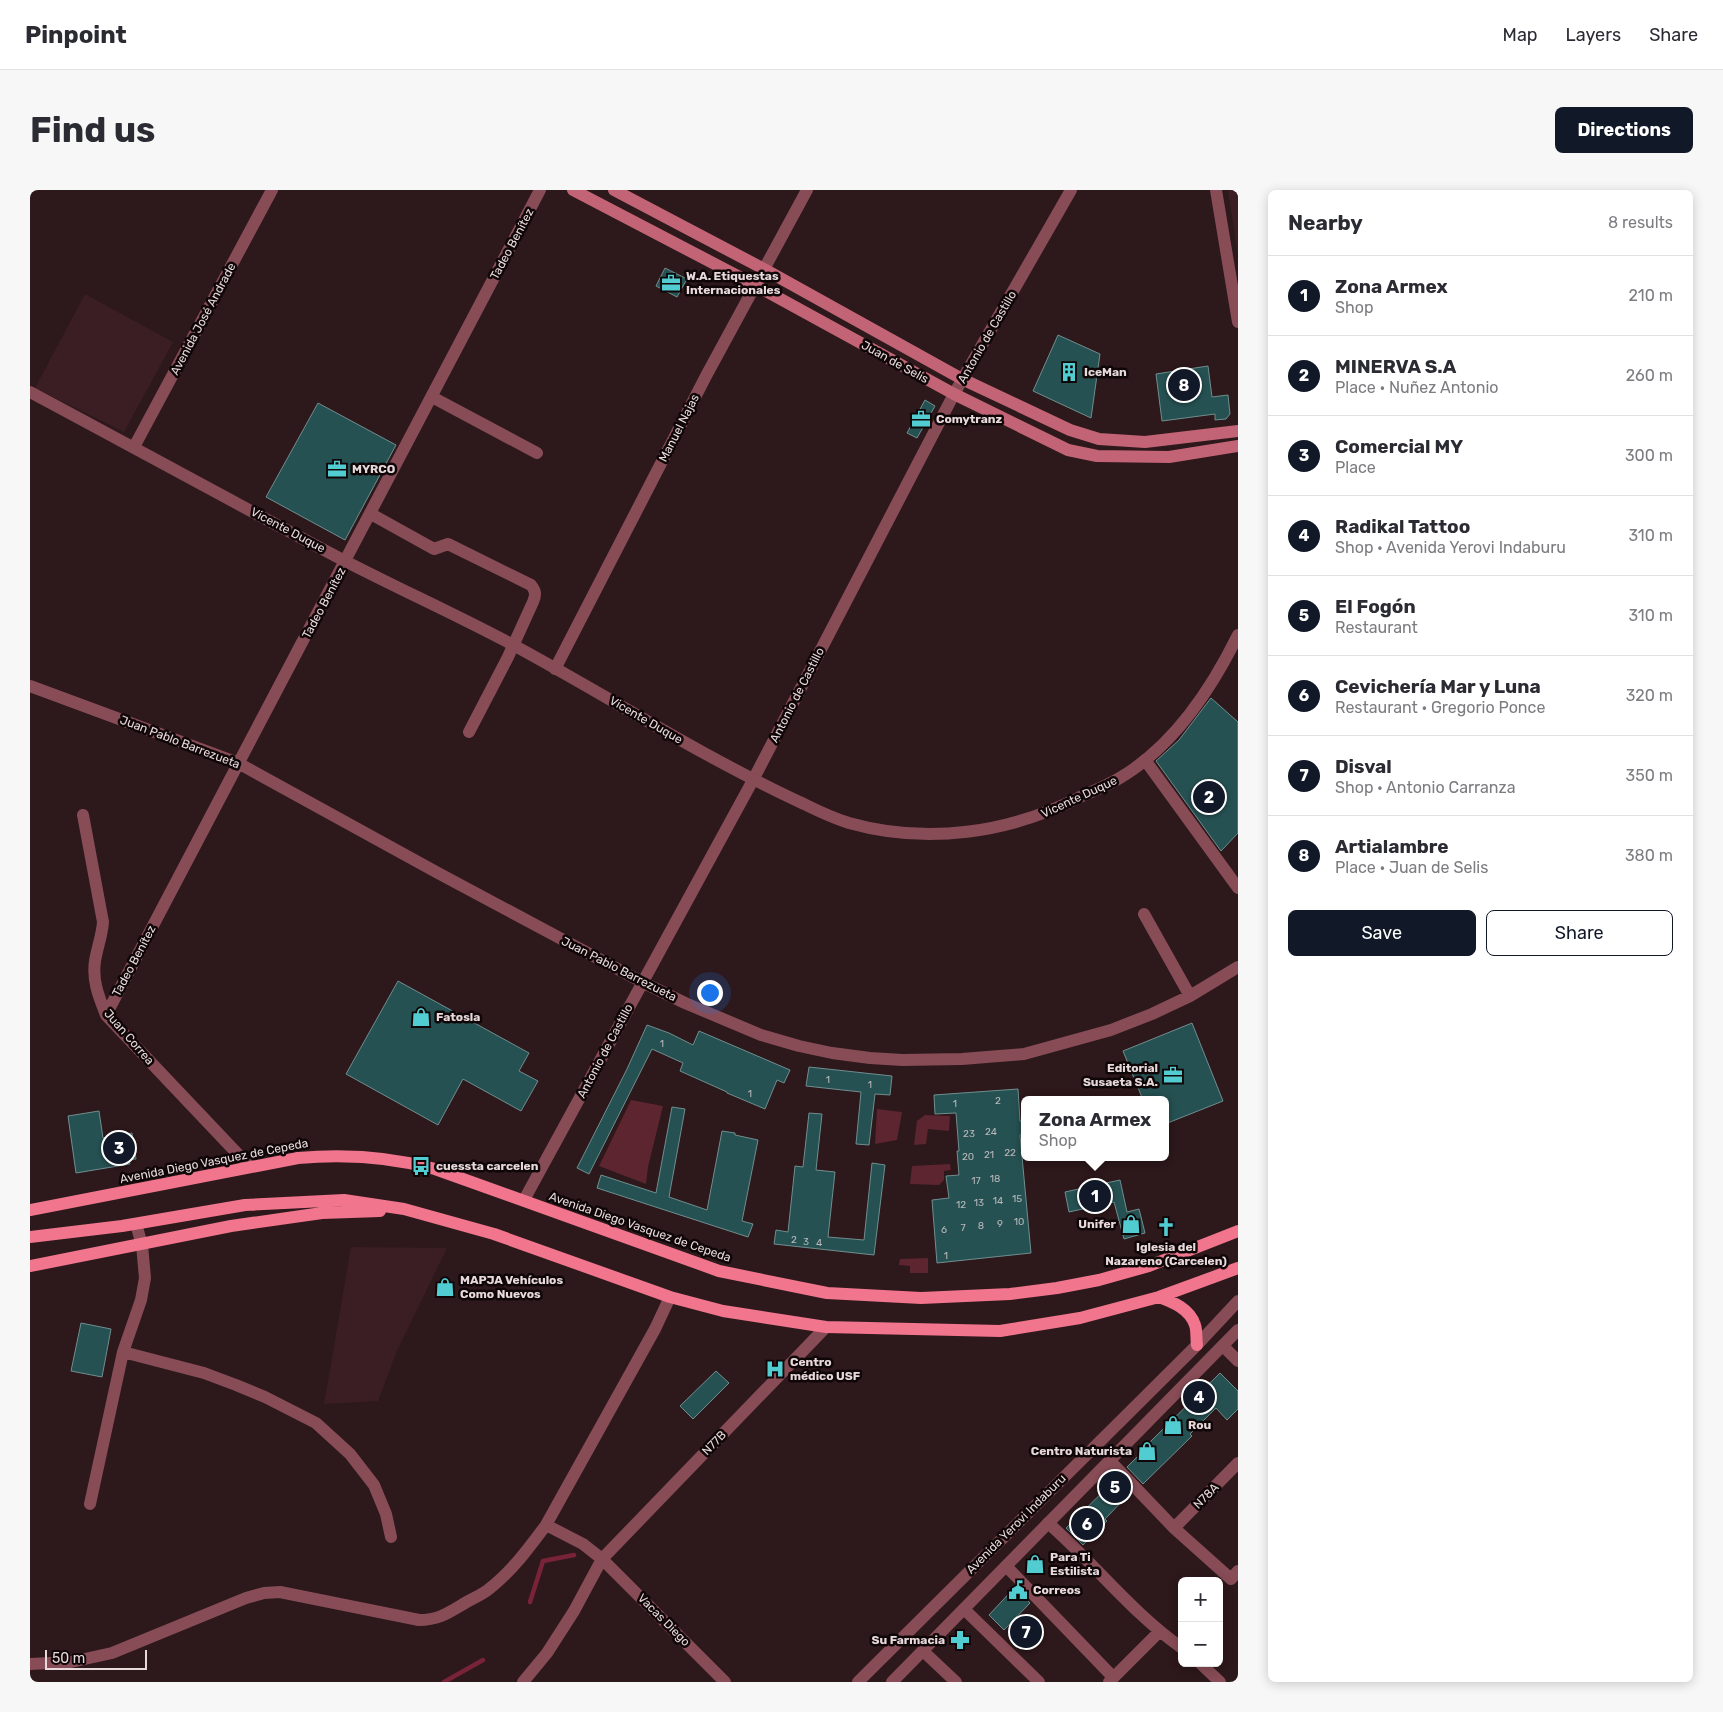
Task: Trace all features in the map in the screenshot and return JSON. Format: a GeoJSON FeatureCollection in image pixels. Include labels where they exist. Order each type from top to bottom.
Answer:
{"type":"FeatureCollection","features":[{"type":"Feature","properties":{"kind":"main road","name":"Juan de Selis"},"geometry":{"type":"LineString","coordinates":[[573,190],[755,285],[954,394],[1068,450],[1097,456],[1169,457],[1238,446]]}},
{"type":"Feature","properties":{"kind":"main road","name":"Juan de Selis"},"geometry":{"type":"LineString","coordinates":[[614,190],[764,269],[962,379],[1070,430],[1099,439],[1144,442],[1238,431]]}},
{"type":"Feature","properties":{"kind":"main road","name":"Avenida Diego Vasquez de Cepeda"},"geometry":{"type":"LineString","coordinates":[[31,1208],[298,1158],[363,1156],[421,1166],[524,1200],[719,1271],[827,1293],[921,1298],[1010,1294],[1099,1280],[1157,1263],[1238,1231]]}},
{"type":"Feature","properties":{"kind":"main road"},"geometry":{"type":"LineString","coordinates":[[30,1237],[136,1224],[245,1205],[344,1200],[404,1209],[494,1234],[670,1297],[723,1311],[826,1327],[1000,1331],[1080,1318],[1159,1297],[1238,1268]]}},
{"type":"Feature","properties":{"kind":"main road"},"geometry":{"type":"LineString","coordinates":[[30,1266],[231,1226],[322,1213],[404,1209]]}},
{"type":"Feature","properties":{"kind":"main road"},"geometry":{"type":"LineString","coordinates":[[1159,1297],[1176,1303],[1188,1313],[1196,1325],[1197,1345]]}},
{"type":"Feature","properties":{"kind":"street","name":"Avenida José Andrade"},"geometry":{"type":"LineString","coordinates":[[134,447],[272,190]]}},
{"type":"Feature","properties":{"kind":"street","name":"Tadeo Benítez"},"geometry":{"type":"LineString","coordinates":[[106,1015],[540,190]]}},
{"type":"Feature","properties":{"kind":"street","name":"Manuel Najas"},"geometry":{"type":"LineString","coordinates":[[555,669],[706,376],[808,190]]}},
{"type":"Feature","properties":{"kind":"street","name":"Antonio de Castillo"},"geometry":{"type":"LineString","coordinates":[[524,1200],[753,780],[962,379],[1071,190]]}},
{"type":"Feature","properties":{"kind":"street"},"geometry":{"type":"LineString","coordinates":[[1216,190],[1238,322]]}},
{"type":"Feature","properties":{"kind":"street","name":"Vicente Duque"},"geometry":{"type":"LineString","coordinates":[[30,392],[346,561],[513,645],[753,780],[824,813],[847,822],[868,827],[902,832],[958,834],[989,829],[1024,821],[1056,810],[1120,778],[1145,760],[1173,734],[1205,693],[1225,662],[1238,635]]}},
{"type":"Feature","properties":{"kind":"street"},"geometry":{"type":"LineString","coordinates":[[432,397],[537,454]]}},
{"type":"Feature","properties":{"kind":"street"},"geometry":{"type":"LineString","coordinates":[[371,514],[434,548],[448,544],[531,585],[536,593],[513,645],[469,732]]}},
{"type":"Feature","properties":{"kind":"street","name":"Juan Pablo Barrezueta"},"geometry":{"type":"LineString","coordinates":[[30,686],[238,763],[438,873],[685,1003],[761,1035],[832,1053],[902,1060],[1024,1054],[1111,1030],[1152,1014],[1190,996],[1238,967]]}},
{"type":"Feature","properties":{"kind":"street"},"geometry":{"type":"LineString","coordinates":[[1145,760],[1238,888]]}},
{"type":"Feature","properties":{"kind":"street","name":"Juan Correa"},"geometry":{"type":"LineString","coordinates":[[83,815],[103,922],[95,961],[94,981],[98,997],[106,1015],[250,1167]]}},
{"type":"Feature","properties":{"kind":"street"},"geometry":{"type":"LineString","coordinates":[[1144,914],[1190,996]]}},
{"type":"Feature","properties":{"kind":"street"},"geometry":{"type":"LineString","coordinates":[[90,1504],[123,1352],[145,1278],[142,1245],[136,1224]]}},
{"type":"Feature","properties":{"kind":"street"},"geometry":{"type":"LineString","coordinates":[[30,1664],[71,1662],[112,1653],[246,1598],[264,1593],[280,1592],[419,1620],[441,1618],[488,1590],[527,1550],[546,1525],[655,1329],[670,1297]]}},
{"type":"Feature","properties":{"kind":"street","name":"Avenida Yerovi Indaburu"},"geometry":{"type":"LineString","coordinates":[[858,1682],[1197,1345],[1238,1301]]}},
{"type":"Feature","properties":{"kind":"street","name":"N77B"},"geometry":{"type":"LineString","coordinates":[[523,1682],[547,1653],[574,1611],[602,1559],[826,1327]]}},
{"type":"Feature","properties":{"kind":"street","name":"Avenida Yerovi Indaburu"},"geometry":{"type":"LineString","coordinates":[[892,1682],[1238,1330]]}},
{"type":"Feature","properties":{"kind":"street"},"geometry":{"type":"LineString","coordinates":[[1223,1346],[1238,1361]]}},
{"type":"Feature","properties":{"kind":"street"},"geometry":{"type":"LineString","coordinates":[[123,1352],[204,1373],[265,1397],[316,1423],[350,1454],[374,1485],[386,1514],[390,1537]]}},
{"type":"Feature","properties":{"kind":"street"},"geometry":{"type":"LineString","coordinates":[[1110,1461],[1174,1528],[1234,1575]]}},
{"type":"Feature","properties":{"kind":"street","name":"N78A"},"geometry":{"type":"LineString","coordinates":[[1174,1528],[1238,1464]]}},
{"type":"Feature","properties":{"kind":"street"},"geometry":{"type":"LineString","coordinates":[[1048,1523],[1159,1632],[1178,1645]]}},
{"type":"Feature","properties":{"kind":"street","name":"Vacas Diego"},"geometry":{"type":"LineString","coordinates":[[546,1525],[583,1544],[602,1559],[725,1682]]}},
{"type":"Feature","properties":{"kind":"street"},"geometry":{"type":"LineString","coordinates":[[1006,1566],[1111,1680],[1159,1632]]}},
{"type":"Feature","properties":{"kind":"street"},"geometry":{"type":"LineString","coordinates":[[964,1609],[1039,1682]]}},
{"type":"Feature","properties":{"kind":"street"},"geometry":{"type":"LineString","coordinates":[[923,1651],[956,1682]]}},
{"type":"Feature","properties":{"kind":"street"},"geometry":{"type":"LineString","coordinates":[[1204,1667],[1220,1682]]}},
{"type":"Feature","properties":{"kind":"shaded area"},"geometry":{"type":"Polygon","coordinates":[[[1228,190],[1238,190],[1238,256],[1228,190]]]}},
{"type":"Feature","properties":{"kind":"shaded area"},"geometry":{"type":"Polygon","coordinates":[[[85,294],[173,342],[124,432],[35,388],[85,294]]]}},
{"type":"Feature","properties":{"kind":"shaded area"},"geometry":{"type":"Polygon","coordinates":[[[631,1100],[663,1106],[648,1167],[646,1184],[599,1166],[631,1100]]]}},
{"type":"Feature","properties":{"kind":"shaded area"},"geometry":{"type":"Polygon","coordinates":[[[877,1109],[902,1112],[897,1140],[875,1144],[877,1109]]]}},
{"type":"Feature","properties":{"kind":"shaded area"},"geometry":{"type":"Polygon","coordinates":[[[925,1115],[950,1116],[949,1131],[928,1129],[926,1144],[914,1145],[917,1121],[925,1115]]]}},
{"type":"Feature","properties":{"kind":"shaded area"},"geometry":{"type":"Polygon","coordinates":[[[950,1164],[951,1170],[944,1171],[944,1180],[939,1185],[910,1184],[912,1166],[950,1164]]]}},
{"type":"Feature","properties":{"kind":"shaded area"},"geometry":{"type":"Polygon","coordinates":[[[351,1247],[447,1248],[397,1351],[378,1401],[324,1404],[351,1247]]]}},
{"type":"Feature","properties":{"kind":"shaded area"},"geometry":{"type":"Polygon","coordinates":[[[928,1258],[928,1273],[910,1273],[910,1266],[899,1265],[900,1259],[928,1258]]]}},
{"type":"Feature","properties":{"kind":"building","name":"W.A. Etiquestas Internacionales"},"geometry":{"type":"Polygon","coordinates":[[[665,268],[687,279],[677,297],[656,286],[665,268]]]}},
{"type":"Feature","properties":{"kind":"building","name":"IceMan"},"geometry":{"type":"Polygon","coordinates":[[[1058,335],[1100,354],[1091,418],[1033,391],[1058,335]]]}},
{"type":"Feature","properties":{"kind":"building"},"geometry":{"type":"Polygon","coordinates":[[[1208,366],[1212,397],[1228,395],[1230,414],[1226,419],[1215,420],[1215,414],[1162,421],[1156,374],[1208,366]]]}},
{"type":"Feature","properties":{"kind":"building","name":"Comytranz"},"geometry":{"type":"Polygon","coordinates":[[[925,400],[935,406],[917,438],[907,433],[925,400]]]}},
{"type":"Feature","properties":{"kind":"building"},"geometry":{"type":"Polygon","coordinates":[[[318,403],[396,445],[345,540],[266,497],[318,403]]]}},
{"type":"Feature","properties":{"kind":"building"},"geometry":{"type":"Polygon","coordinates":[[[1211,698],[1238,722],[1238,833],[1221,851],[1156,761],[1179,740],[1211,698]]]}},
{"type":"Feature","properties":{"kind":"building","name":"Fatosla"},"geometry":{"type":"Polygon","coordinates":[[[398,981],[529,1053],[519,1071],[538,1081],[521,1111],[463,1079],[438,1125],[346,1074],[398,981]]]}},
{"type":"Feature","properties":{"kind":"building","name":"Editorial Susaeta S.A."},"geometry":{"type":"Polygon","coordinates":[[[1192,1023],[1223,1101],[1169,1122],[1169,1096],[1141,1096],[1123,1051],[1192,1023]]]}},
{"type":"Feature","properties":{"kind":"building"},"geometry":{"type":"Polygon","coordinates":[[[647,1025],[693,1045],[699,1031],[790,1070],[784,1083],[777,1080],[765,1109],[680,1071],[683,1063],[652,1049],[589,1174],[577,1168],[647,1025]]]}},
{"type":"Feature","properties":{"kind":"building"},"geometry":{"type":"Polygon","coordinates":[[[809,1067],[892,1076],[890,1095],[875,1094],[869,1145],[856,1144],[861,1092],[806,1086],[809,1067]]]}},
{"type":"Feature","properties":{"kind":"building"},"geometry":{"type":"Polygon","coordinates":[[[1018,1089],[1021,1121],[1021,1161],[1031,1253],[937,1263],[932,1200],[949,1198],[946,1176],[959,1175],[957,1151],[959,1151],[956,1113],[935,1114],[934,1095],[1018,1089]]]}},
{"type":"Feature","properties":{"kind":"building"},"geometry":{"type":"Polygon","coordinates":[[[672,1107],[685,1109],[669,1197],[707,1210],[722,1131],[758,1140],[742,1221],[753,1224],[748,1237],[597,1188],[601,1175],[656,1193],[672,1107]]]}},
{"type":"Feature","properties":{"kind":"building"},"geometry":{"type":"Polygon","coordinates":[[[99,1111],[103,1138],[132,1133],[136,1159],[129,1160],[130,1164],[76,1173],[68,1116],[99,1111]]]}},
{"type":"Feature","properties":{"kind":"building"},"geometry":{"type":"Polygon","coordinates":[[[809,1113],[822,1114],[816,1170],[835,1172],[828,1237],[864,1240],[872,1163],[885,1165],[874,1255],[774,1244],[776,1230],[788,1232],[795,1166],[803,1167],[809,1113]]]}},
{"type":"Feature","properties":{"kind":"building"},"geometry":{"type":"Polygon","coordinates":[[[1120,1180],[1127,1212],[1139,1209],[1145,1233],[1124,1239],[1114,1202],[1069,1212],[1065,1192],[1120,1180]]]}},
{"type":"Feature","properties":{"kind":"building"},"geometry":{"type":"Polygon","coordinates":[[[81,1323],[111,1329],[102,1377],[71,1371],[81,1323]]]}},
{"type":"Feature","properties":{"kind":"building"},"geometry":{"type":"Polygon","coordinates":[[[716,1371],[729,1383],[693,1419],[680,1406],[716,1371]]]}},
{"type":"Feature","properties":{"kind":"building"},"geometry":{"type":"Polygon","coordinates":[[[1220,1373],[1238,1391],[1238,1409],[1227,1420],[1216,1408],[1190,1434],[1192,1436],[1143,1484],[1127,1467],[1220,1373]]]}},
{"type":"Feature","properties":{"kind":"building"},"geometry":{"type":"Polygon","coordinates":[[[1116,1479],[1130,1493],[1105,1519],[1107,1521],[1083,1545],[1066,1528],[1116,1479]]]}},
{"type":"Feature","properties":{"kind":"building"},"geometry":{"type":"Polygon","coordinates":[[[1015,1587],[1030,1603],[1004,1630],[989,1615],[1015,1587]]]}},
{"type":"Feature","properties":{"kind":"waterway"},"geometry":{"type":"LineString","coordinates":[[530,1602],[543,1561],[574,1555]]}},
{"type":"Feature","properties":{"kind":"waterway"},"geometry":{"type":"LineString","coordinates":[[444,1682],[483,1660]]}},
{"type":"Feature","properties":{"kind":"place","name":"W.A. Etiquestas Internacionales"},"geometry":{"type":"Point","coordinates":[671,283]}},
{"type":"Feature","properties":{"kind":"place","name":"IceMan"},"geometry":{"type":"Point","coordinates":[1069,372]}},
{"type":"Feature","properties":{"kind":"place","name":"Artialambre"},"geometry":{"type":"Point","coordinates":[1184,385]}},
{"type":"Feature","properties":{"kind":"place","name":"Comytranz"},"geometry":{"type":"Point","coordinates":[921,419]}},
{"type":"Feature","properties":{"kind":"place","name":"MYRCO"},"geometry":{"type":"Point","coordinates":[337,469]}},
{"type":"Feature","properties":{"kind":"place","name":"MINERVA S.A"},"geometry":{"type":"Point","coordinates":[1209,797]}},
{"type":"Feature","properties":{"kind":"place","name":"Fatosla"},"geometry":{"type":"Point","coordinates":[421,1017]}},
{"type":"Feature","properties":{"kind":"place","name":"Editorial Susaeta S.A."},"geometry":{"type":"Point","coordinates":[1173,1075]}},
{"type":"Feature","properties":{"kind":"place","name":"Comercial MY"},"geometry":{"type":"Point","coordinates":[119,1148]}},
{"type":"Feature","properties":{"kind":"place","name":"cuessta carcelen"},"geometry":{"type":"Point","coordinates":[421,1166]}},
{"type":"Feature","properties":{"kind":"place","name":"Zona Armex"},"geometry":{"type":"Point","coordinates":[1095,1196]}},
{"type":"Feature","properties":{"kind":"place","name":"Unifer"},"geometry":{"type":"Point","coordinates":[1131,1224]}},
{"type":"Feature","properties":{"kind":"place","name":"Iglesia del Nazareno (Carcelen)"},"geometry":{"type":"Point","coordinates":[1166,1227]}},
{"type":"Feature","properties":{"kind":"place","name":"MAPJA Vehículos Como Nuevos"},"geometry":{"type":"Point","coordinates":[445,1287]}},
{"type":"Feature","properties":{"kind":"place","name":"Centro médico USF"},"geometry":{"type":"Point","coordinates":[775,1369]}},
{"type":"Feature","properties":{"kind":"place","name":"Radikal Tattoo"},"geometry":{"type":"Point","coordinates":[1199,1397]}},
{"type":"Feature","properties":{"kind":"place","name":"Rou"},"geometry":{"type":"Point","coordinates":[1173,1425]}},
{"type":"Feature","properties":{"kind":"place","name":"Centro Naturista"},"geometry":{"type":"Point","coordinates":[1147,1451]}},
{"type":"Feature","properties":{"kind":"place","name":"El Fogón"},"geometry":{"type":"Point","coordinates":[1115,1487]}},
{"type":"Feature","properties":{"kind":"place","name":"Cevichería Mar y Luna"},"geometry":{"type":"Point","coordinates":[1087,1524]}},
{"type":"Feature","properties":{"kind":"place","name":"Para Ti Estilista"},"geometry":{"type":"Point","coordinates":[1035,1564]}},
{"type":"Feature","properties":{"kind":"place","name":"Correos"},"geometry":{"type":"Point","coordinates":[1018,1590]}},
{"type":"Feature","properties":{"kind":"place","name":"Disval"},"geometry":{"type":"Point","coordinates":[1026,1632]}},
{"type":"Feature","properties":{"kind":"place","name":"Su Farmacia"},"geometry":{"type":"Point","coordinates":[960,1640]}}]}
